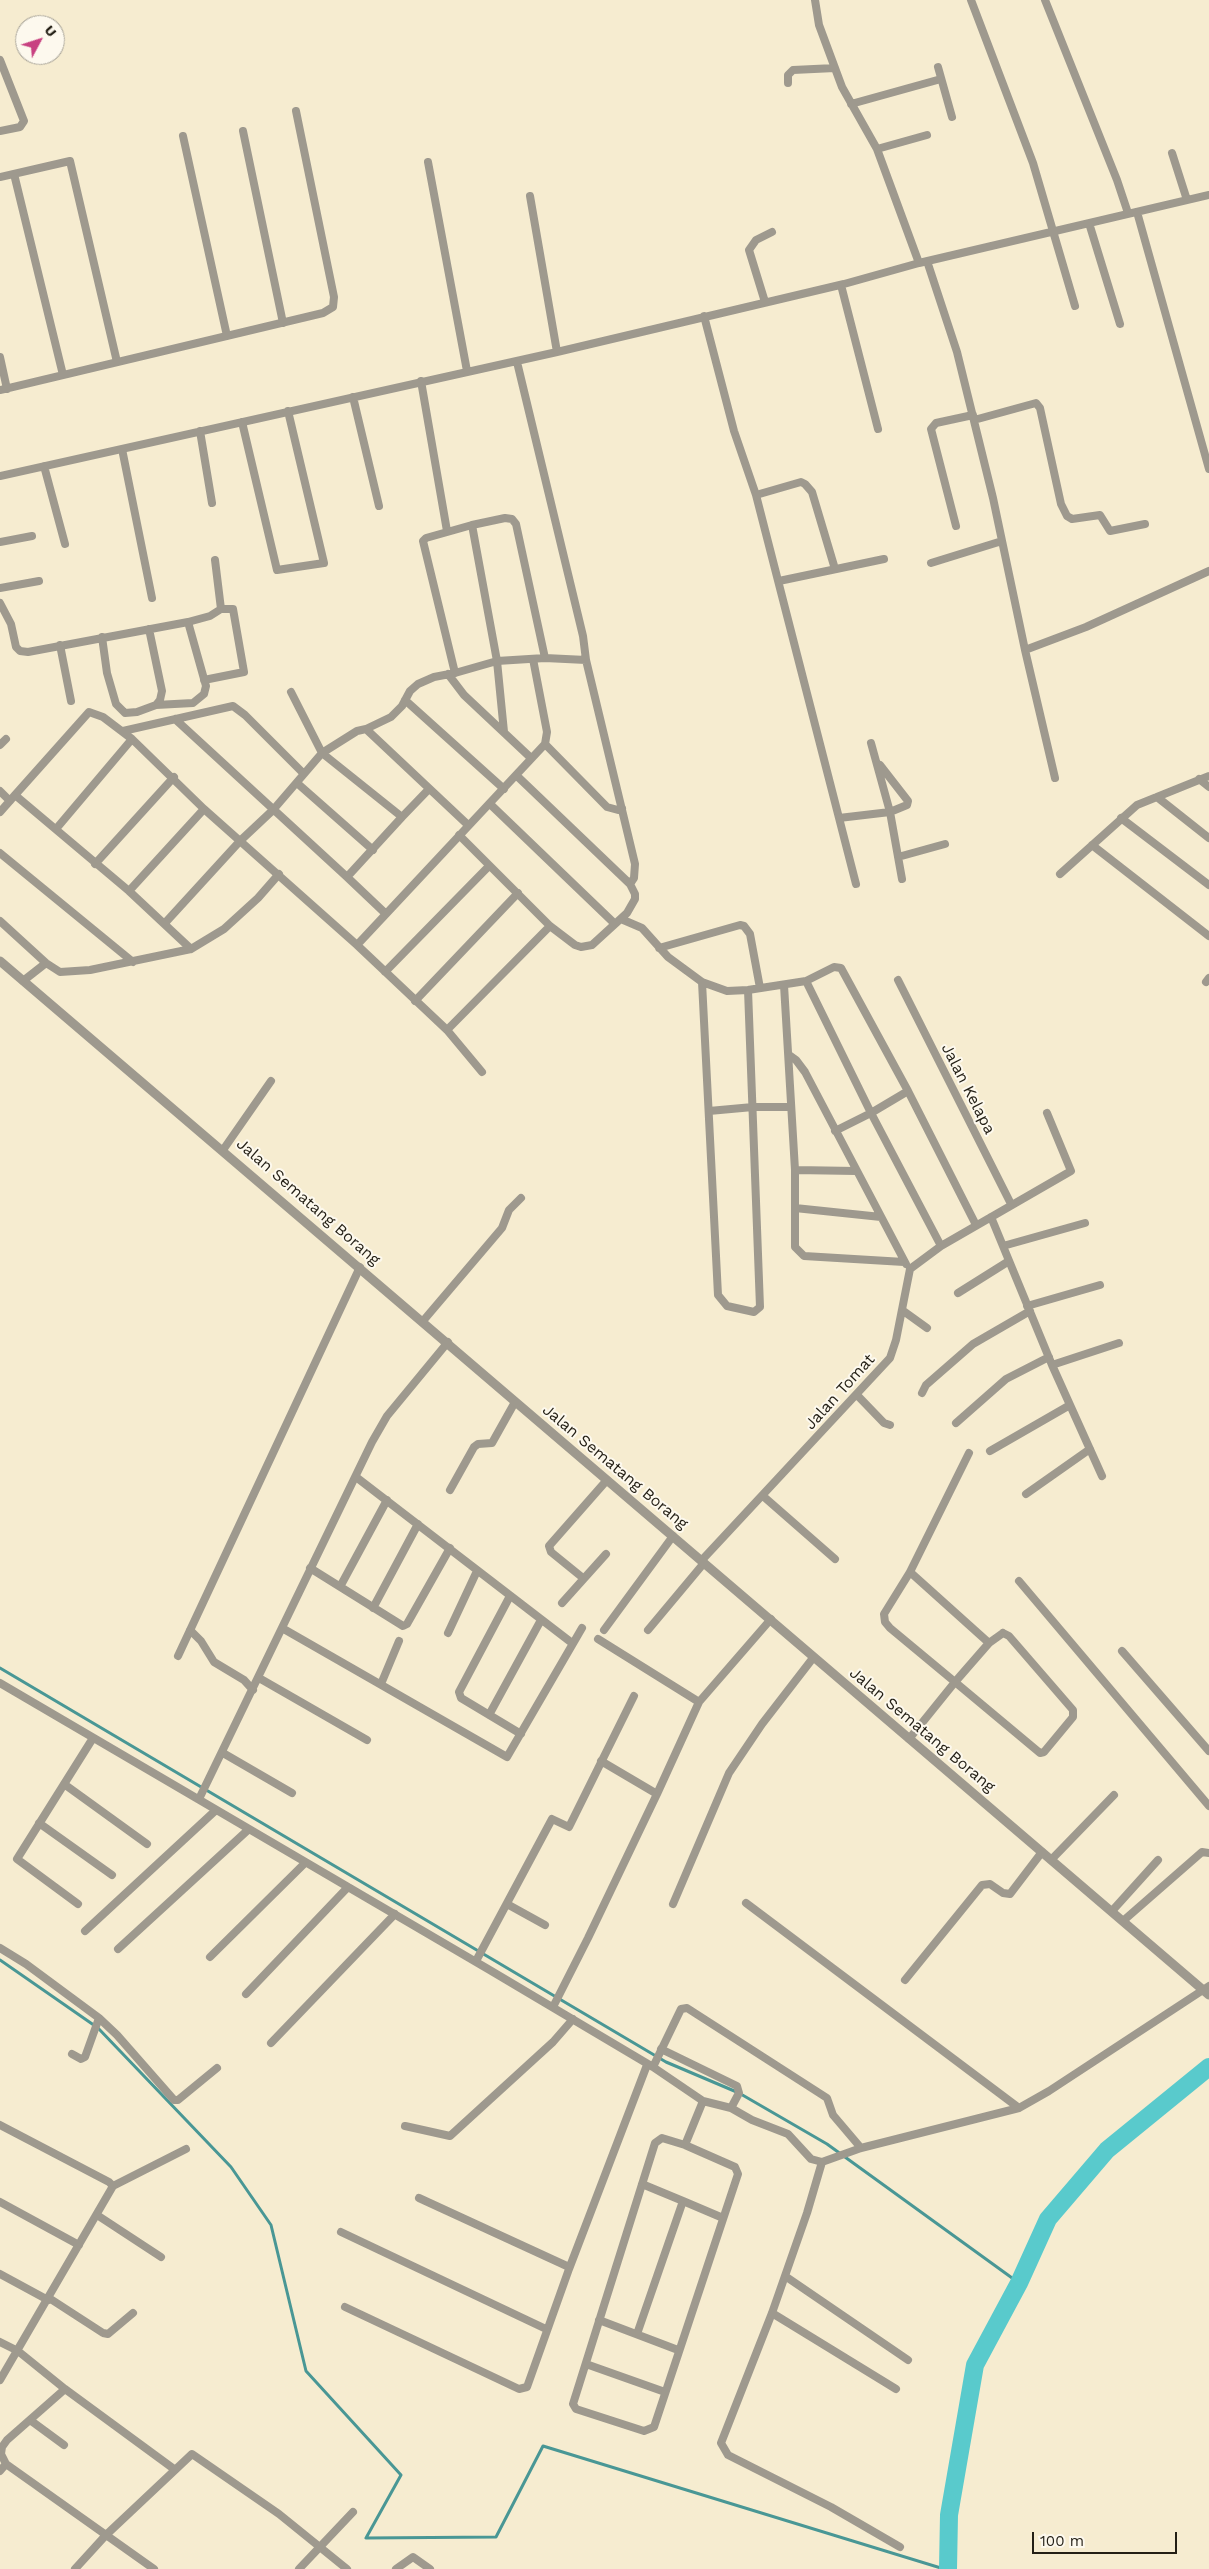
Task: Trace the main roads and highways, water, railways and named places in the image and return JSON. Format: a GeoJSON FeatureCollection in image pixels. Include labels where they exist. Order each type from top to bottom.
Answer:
{"type":"FeatureCollection","features":[{"type":"Feature","properties":{"kind":"waterway"},"geometry":{"type":"LineString","coordinates":[[0,1668],[666,2062],[739,2093],[827,2144],[1019,2283]]}},
{"type":"Feature","properties":{"kind":"waterway"},"geometry":{"type":"LineString","coordinates":[[0,1960],[98,2028],[231,2167],[271,2225],[306,2371],[401,2475],[366,2538],[496,2537],[543,2446],[944,2569]]}},
{"type":"Feature","properties":{"kind":"waterway"},"geometry":{"type":"LineString","coordinates":[[948,2569],[949,2515],[975,2365],[1019,2283],[1048,2219],[1107,2150],[1209,2067]]}}]}
